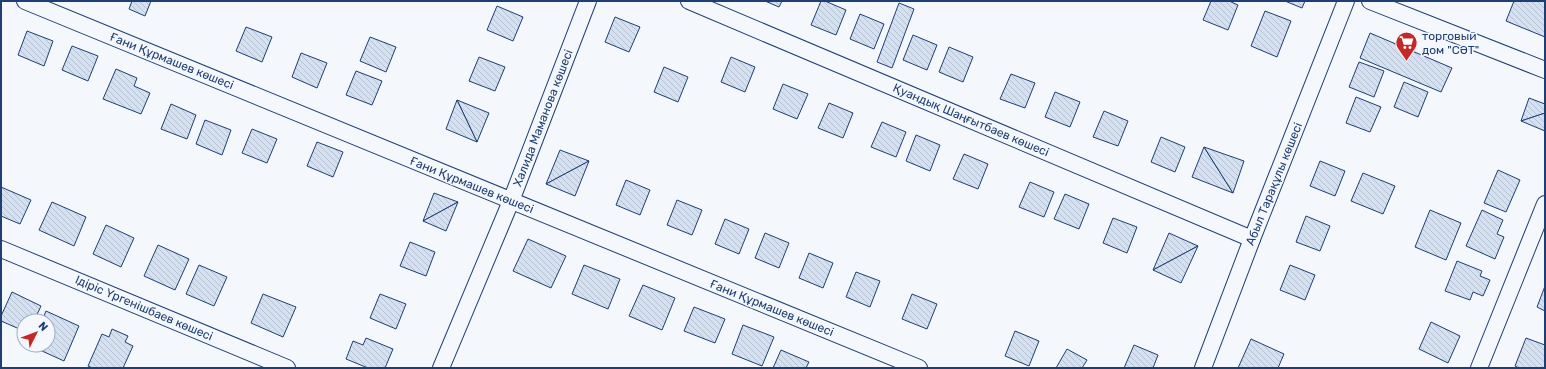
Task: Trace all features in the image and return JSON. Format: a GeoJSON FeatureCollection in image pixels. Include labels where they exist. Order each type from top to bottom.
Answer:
{"type":"FeatureCollection","features":[{"type":"Feature","properties":{"kind":"street","name":"Ғани Құрмашев көшесі"},"geometry":{"type":"LineString","coordinates":[[25,1],[919,368]]}},
{"type":"Feature","properties":{"kind":"street","name":"Халида Маманова көшесі"},"geometry":{"type":"LineString","coordinates":[[441,368],[511,201],[588,1]]}},
{"type":"Feature","properties":{"kind":"street","name":"Қуандық Шаңғытбаев көшесі"},"geometry":{"type":"LineString","coordinates":[[689,1],[1252,239]]}},
{"type":"Feature","properties":{"kind":"street","name":"Абыл Тарақұлы көшесі"},"geometry":{"type":"LineString","coordinates":[[1203,368],[1346,1]]}},
{"type":"Feature","properties":{"kind":"street"},"geometry":{"type":"LineString","coordinates":[[1370,1],[1545,70]]}},
{"type":"Feature","properties":{"kind":"street"},"geometry":{"type":"LineString","coordinates":[[1479,368],[1545,204]]}},
{"type":"Feature","properties":{"kind":"street","name":"Ідіріс Үргенішбаев көшесі"},"geometry":{"type":"LineString","coordinates":[[1,249],[287,368]]}},
{"type":"Feature","properties":{"kind":"building"},"geometry":{"type":"Polygon","coordinates":[[[132,1],[151,1],[145,16],[129,9],[132,1]]]}},
{"type":"Feature","properties":{"kind":"building"},"geometry":{"type":"Polygon","coordinates":[[[765,1],[782,1],[779,7],[765,1]]]}},
{"type":"Feature","properties":{"kind":"building"},"geometry":{"type":"Polygon","coordinates":[[[821,1],[825,1],[846,10],[836,35],[811,25],[821,1]]]}},
{"type":"Feature","properties":{"kind":"building"},"geometry":{"type":"Polygon","coordinates":[[[1211,1],[1229,1],[1238,5],[1228,30],[1203,20],[1211,1]]]}},
{"type":"Feature","properties":{"kind":"building"},"geometry":{"type":"Polygon","coordinates":[[[1285,1],[1305,1],[1302,8],[1285,1]]]}},
{"type":"Feature","properties":{"kind":"building"},"geometry":{"type":"Polygon","coordinates":[[[1514,1],[1545,1],[1545,37],[1506,21],[1514,1]]]}},
{"type":"Feature","properties":{"kind":"building"},"geometry":{"type":"Polygon","coordinates":[[[899,3],[914,9],[892,68],[877,62],[899,3]]]}},
{"type":"Feature","properties":{"kind":"building"},"geometry":{"type":"Polygon","coordinates":[[[497,6],[523,17],[513,41],[487,30],[497,6]]]}},
{"type":"Feature","properties":{"kind":"building"},"geometry":{"type":"Polygon","coordinates":[[[1265,11],[1291,21],[1277,57],[1251,46],[1265,11]]]}},
{"type":"Feature","properties":{"kind":"building"},"geometry":{"type":"Polygon","coordinates":[[[860,14],[884,24],[874,49],[850,39],[860,14]]]}},
{"type":"Feature","properties":{"kind":"building"},"geometry":{"type":"Polygon","coordinates":[[[615,17],[640,27],[629,52],[605,42],[615,17]]]}},
{"type":"Feature","properties":{"kind":"building"},"geometry":{"type":"Polygon","coordinates":[[[246,27],[272,37],[262,62],[236,51],[246,27]]]}},
{"type":"Feature","properties":{"kind":"building"},"geometry":{"type":"Polygon","coordinates":[[[27,31],[53,41],[44,66],[18,55],[27,31]]]}},
{"type":"Feature","properties":{"kind":"building","name":"торговый дом \"СӘТ\""},"geometry":{"type":"Polygon","coordinates":[[[1370,33],[1452,68],[1441,92],[1360,58],[1370,33]]]}},
{"type":"Feature","properties":{"kind":"building"},"geometry":{"type":"Polygon","coordinates":[[[913,35],[937,45],[927,70],[903,60],[913,35]]]}},
{"type":"Feature","properties":{"kind":"building"},"geometry":{"type":"Polygon","coordinates":[[[370,37],[396,47],[386,72],[360,61],[370,37]]]}},
{"type":"Feature","properties":{"kind":"building"},"geometry":{"type":"Polygon","coordinates":[[[72,46],[98,56],[88,81],[62,70],[72,46]]]}},
{"type":"Feature","properties":{"kind":"building"},"geometry":{"type":"Polygon","coordinates":[[[949,47],[973,57],[963,82],[939,72],[949,47]]]}},
{"type":"Feature","properties":{"kind":"building"},"geometry":{"type":"Polygon","coordinates":[[[301,53],[327,63],[317,88],[292,77],[301,53]]]}},
{"type":"Feature","properties":{"kind":"building"},"geometry":{"type":"Polygon","coordinates":[[[479,57],[505,67],[495,91],[469,81],[479,57]]]}},
{"type":"Feature","properties":{"kind":"building"},"geometry":{"type":"Polygon","coordinates":[[[731,57],[755,67],[745,92],[721,82],[731,57]]]}},
{"type":"Feature","properties":{"kind":"building"},"geometry":{"type":"Polygon","coordinates":[[[1359,62],[1384,71],[1374,97],[1349,87],[1359,62]]]}},
{"type":"Feature","properties":{"kind":"building"},"geometry":{"type":"Polygon","coordinates":[[[664,67],[688,77],[678,102],[654,92],[664,67]]]}},
{"type":"Feature","properties":{"kind":"building"},"geometry":{"type":"Polygon","coordinates":[[[116,69],[137,78],[134,86],[150,93],[141,114],[103,99],[116,69]]]}},
{"type":"Feature","properties":{"kind":"building"},"geometry":{"type":"Polygon","coordinates":[[[356,71],[382,81],[372,105],[346,95],[356,71]]]}},
{"type":"Feature","properties":{"kind":"building"},"geometry":{"type":"Polygon","coordinates":[[[1011,74],[1035,83],[1025,108],[1000,99],[1011,74]]]}},
{"type":"Feature","properties":{"kind":"building"},"geometry":{"type":"Polygon","coordinates":[[[1404,82],[1428,92],[1418,117],[1394,107],[1404,82]]]}},
{"type":"Feature","properties":{"kind":"building"},"geometry":{"type":"Polygon","coordinates":[[[783,84],[808,94],[797,119],[773,109],[783,84]]]}},
{"type":"Feature","properties":{"kind":"building"},"geometry":{"type":"Polygon","coordinates":[[[1055,92],[1080,102],[1070,127],[1045,117],[1055,92]]]}},
{"type":"Feature","properties":{"kind":"building"},"geometry":{"type":"Polygon","coordinates":[[[1356,97],[1381,107],[1370,132],[1346,123],[1356,97]]]}},
{"type":"Feature","properties":{"kind":"building"},"geometry":{"type":"Polygon","coordinates":[[[1529,98],[1545,104],[1545,113],[1521,121],[1529,98]]]}},
{"type":"Feature","properties":{"kind":"building"},"geometry":{"type":"Polygon","coordinates":[[[457,100],[489,113],[477,142],[457,100]]]}},
{"type":"Feature","properties":{"kind":"building"},"geometry":{"type":"Polygon","coordinates":[[[457,100],[477,142],[446,129],[457,100]]]}},
{"type":"Feature","properties":{"kind":"building"},"geometry":{"type":"Polygon","coordinates":[[[829,103],[853,113],[843,138],[818,128],[829,103]]]}},
{"type":"Feature","properties":{"kind":"building"},"geometry":{"type":"Polygon","coordinates":[[[171,104],[196,115],[187,139],[161,129],[171,104]]]}},
{"type":"Feature","properties":{"kind":"building"},"geometry":{"type":"Polygon","coordinates":[[[1104,111],[1128,121],[1118,146],[1093,137],[1104,111]]]}},
{"type":"Feature","properties":{"kind":"building"},"geometry":{"type":"Polygon","coordinates":[[[1545,113],[1545,131],[1521,121],[1545,113]]]}},
{"type":"Feature","properties":{"kind":"building"},"geometry":{"type":"Polygon","coordinates":[[[205,120],[231,130],[222,155],[196,144],[205,120]]]}},
{"type":"Feature","properties":{"kind":"building"},"geometry":{"type":"Polygon","coordinates":[[[882,122],[906,132],[896,157],[871,147],[882,122]]]}},
{"type":"Feature","properties":{"kind":"building"},"geometry":{"type":"Polygon","coordinates":[[[252,129],[277,139],[267,163],[242,153],[252,129]]]}},
{"type":"Feature","properties":{"kind":"building"},"geometry":{"type":"Polygon","coordinates":[[[916,135],[940,145],[930,171],[906,161],[916,135]]]}},
{"type":"Feature","properties":{"kind":"building"},"geometry":{"type":"Polygon","coordinates":[[[1161,137],[1185,147],[1175,172],[1151,162],[1161,137]]]}},
{"type":"Feature","properties":{"kind":"building"},"geometry":{"type":"Polygon","coordinates":[[[317,142],[343,152],[333,177],[307,166],[317,142]]]}},
{"type":"Feature","properties":{"kind":"building"},"geometry":{"type":"Polygon","coordinates":[[[1204,147],[1233,193],[1192,177],[1204,147]]]}},
{"type":"Feature","properties":{"kind":"building"},"geometry":{"type":"Polygon","coordinates":[[[1204,147],[1244,161],[1233,193],[1204,147]]]}},
{"type":"Feature","properties":{"kind":"building"},"geometry":{"type":"Polygon","coordinates":[[[560,150],[589,161],[546,184],[560,150]]]}},
{"type":"Feature","properties":{"kind":"building"},"geometry":{"type":"Polygon","coordinates":[[[964,154],[988,164],[978,189],[953,179],[964,154]]]}},
{"type":"Feature","properties":{"kind":"building"},"geometry":{"type":"Polygon","coordinates":[[[589,161],[575,196],[546,184],[589,161]]]}},
{"type":"Feature","properties":{"kind":"building"},"geometry":{"type":"Polygon","coordinates":[[[1320,161],[1345,171],[1335,196],[1310,186],[1320,161]]]}},
{"type":"Feature","properties":{"kind":"building"},"geometry":{"type":"Polygon","coordinates":[[[1498,170],[1520,180],[1506,212],[1484,203],[1498,170]]]}},
{"type":"Feature","properties":{"kind":"building"},"geometry":{"type":"Polygon","coordinates":[[[1363,173],[1395,186],[1383,214],[1351,201],[1363,173]]]}},
{"type":"Feature","properties":{"kind":"building"},"geometry":{"type":"Polygon","coordinates":[[[626,180],[650,190],[640,215],[616,205],[626,180]]]}},
{"type":"Feature","properties":{"kind":"building"},"geometry":{"type":"Polygon","coordinates":[[[1030,182],[1054,192],[1044,217],[1019,207],[1030,182]]]}},
{"type":"Feature","properties":{"kind":"building"},"geometry":{"type":"Polygon","coordinates":[[[1,187],[31,200],[20,224],[1,216],[1,187]]]}},
{"type":"Feature","properties":{"kind":"building"},"geometry":{"type":"Polygon","coordinates":[[[434,193],[458,202],[423,221],[434,193]]]}},
{"type":"Feature","properties":{"kind":"building"},"geometry":{"type":"Polygon","coordinates":[[[1065,194],[1089,204],[1079,229],[1054,219],[1065,194]]]}},
{"type":"Feature","properties":{"kind":"building"},"geometry":{"type":"Polygon","coordinates":[[[677,200],[702,210],[692,235],[667,225],[677,200]]]}},
{"type":"Feature","properties":{"kind":"building"},"geometry":{"type":"Polygon","coordinates":[[[52,202],[86,217],[74,246],[39,230],[52,202]]]}},
{"type":"Feature","properties":{"kind":"building"},"geometry":{"type":"Polygon","coordinates":[[[458,202],[446,231],[423,221],[458,202]]]}},
{"type":"Feature","properties":{"kind":"building"},"geometry":{"type":"Polygon","coordinates":[[[1430,210],[1461,223],[1446,260],[1415,247],[1430,210]]]}},
{"type":"Feature","properties":{"kind":"building"},"geometry":{"type":"Polygon","coordinates":[[[1482,210],[1503,220],[1497,234],[1504,237],[1495,259],[1466,246],[1482,210]]]}},
{"type":"Feature","properties":{"kind":"building"},"geometry":{"type":"Polygon","coordinates":[[[1306,216],[1330,226],[1320,251],[1296,242],[1306,216]]]}},
{"type":"Feature","properties":{"kind":"building"},"geometry":{"type":"Polygon","coordinates":[[[1113,218],[1137,227],[1127,253],[1103,243],[1113,218]]]}},
{"type":"Feature","properties":{"kind":"building"},"geometry":{"type":"Polygon","coordinates":[[[725,219],[749,229],[739,254],[715,244],[725,219]]]}},
{"type":"Feature","properties":{"kind":"building"},"geometry":{"type":"Polygon","coordinates":[[[106,225],[134,238],[121,267],[93,254],[106,225]]]}},
{"type":"Feature","properties":{"kind":"building"},"geometry":{"type":"Polygon","coordinates":[[[765,233],[789,243],[779,268],[755,258],[765,233]]]}},
{"type":"Feature","properties":{"kind":"building"},"geometry":{"type":"Polygon","coordinates":[[[1169,233],[1198,246],[1153,270],[1169,233]]]}},
{"type":"Feature","properties":{"kind":"building"},"geometry":{"type":"Polygon","coordinates":[[[528,239],[566,256],[551,288],[513,271],[528,239]]]}},
{"type":"Feature","properties":{"kind":"building"},"geometry":{"type":"Polygon","coordinates":[[[410,242],[435,252],[426,276],[400,266],[410,242]]]}},
{"type":"Feature","properties":{"kind":"building"},"geometry":{"type":"Polygon","coordinates":[[[158,245],[189,259],[175,290],[144,276],[158,245]]]}},
{"type":"Feature","properties":{"kind":"building"},"geometry":{"type":"Polygon","coordinates":[[[1198,246],[1181,283],[1153,270],[1198,246]]]}},
{"type":"Feature","properties":{"kind":"building"},"geometry":{"type":"Polygon","coordinates":[[[809,253],[833,263],[823,288],[799,278],[809,253]]]}},
{"type":"Feature","properties":{"kind":"building"},"geometry":{"type":"Polygon","coordinates":[[[1457,261],[1482,271],[1480,276],[1490,280],[1483,296],[1473,292],[1470,300],[1445,291],[1457,261]]]}},
{"type":"Feature","properties":{"kind":"building"},"geometry":{"type":"Polygon","coordinates":[[[199,265],[227,277],[214,306],[186,294],[199,265]]]}},
{"type":"Feature","properties":{"kind":"building"},"geometry":{"type":"Polygon","coordinates":[[[584,265],[620,279],[608,309],[572,294],[584,265]]]}},
{"type":"Feature","properties":{"kind":"building"},"geometry":{"type":"Polygon","coordinates":[[[1290,265],[1315,275],[1305,300],[1280,290],[1290,265]]]}},
{"type":"Feature","properties":{"kind":"building"},"geometry":{"type":"Polygon","coordinates":[[[856,272],[880,281],[870,307],[846,297],[856,272]]]}},
{"type":"Feature","properties":{"kind":"building"},"geometry":{"type":"Polygon","coordinates":[[[643,285],[675,298],[662,330],[629,316],[643,285]]]}},
{"type":"Feature","properties":{"kind":"building"},"geometry":{"type":"Polygon","coordinates":[[[1545,286],[1545,311],[1537,307],[1545,286]]]}},
{"type":"Feature","properties":{"kind":"building"},"geometry":{"type":"Polygon","coordinates":[[[12,292],[41,306],[38,313],[16,313],[16,328],[1,321],[1,316],[12,292]]]}},
{"type":"Feature","properties":{"kind":"building"},"geometry":{"type":"Polygon","coordinates":[[[263,294],[296,307],[283,337],[251,323],[263,294]]]}},
{"type":"Feature","properties":{"kind":"building"},"geometry":{"type":"Polygon","coordinates":[[[380,294],[406,304],[396,329],[370,318],[380,294]]]}},
{"type":"Feature","properties":{"kind":"building"},"geometry":{"type":"Polygon","coordinates":[[[912,294],[937,304],[927,329],[902,319],[912,294]]]}},
{"type":"Feature","properties":{"kind":"building"},"geometry":{"type":"Polygon","coordinates":[[[694,307],[725,319],[715,343],[684,331],[694,307]]]}},
{"type":"Feature","properties":{"kind":"building"},"geometry":{"type":"Polygon","coordinates":[[[56,316],[79,326],[64,361],[46,353],[56,353],[56,316]]]}},
{"type":"Feature","properties":{"kind":"building"},"geometry":{"type":"Polygon","coordinates":[[[1431,322],[1460,336],[1448,363],[1419,349],[1431,322]]]}},
{"type":"Feature","properties":{"kind":"building"},"geometry":{"type":"Polygon","coordinates":[[[743,325],[774,337],[762,366],[732,354],[743,325]]]}},
{"type":"Feature","properties":{"kind":"building"},"geometry":{"type":"Polygon","coordinates":[[[112,329],[128,336],[125,342],[133,346],[123,368],[92,368],[88,366],[102,334],[109,337],[112,329]]]}},
{"type":"Feature","properties":{"kind":"building"},"geometry":{"type":"Polygon","coordinates":[[[1015,331],[1039,341],[1029,366],[1005,356],[1015,331]]]}},
{"type":"Feature","properties":{"kind":"building"},"geometry":{"type":"Polygon","coordinates":[[[366,338],[393,349],[385,368],[368,368],[346,359],[353,341],[363,345],[366,338]]]}},
{"type":"Feature","properties":{"kind":"building"},"geometry":{"type":"Polygon","coordinates":[[[1526,338],[1545,345],[1545,368],[1519,368],[1515,366],[1526,338]]]}},
{"type":"Feature","properties":{"kind":"building"},"geometry":{"type":"Polygon","coordinates":[[[1251,339],[1284,354],[1278,368],[1238,368],[1251,339]]]}},
{"type":"Feature","properties":{"kind":"building"},"geometry":{"type":"Polygon","coordinates":[[[1134,345],[1158,355],[1153,368],[1124,368],[1134,345]]]}},
{"type":"Feature","properties":{"kind":"building"},"geometry":{"type":"Polygon","coordinates":[[[1067,349],[1087,360],[1082,368],[1056,368],[1067,349]]]}},
{"type":"Feature","properties":{"kind":"building"},"geometry":{"type":"Polygon","coordinates":[[[781,350],[809,362],[806,368],[773,368],[781,350]]]}},
{"type":"Feature","properties":{"kind":"place","name":"торговый дом \"СӘТ\""},"geometry":{"type":"Point","coordinates":[1406,62]}}]}
